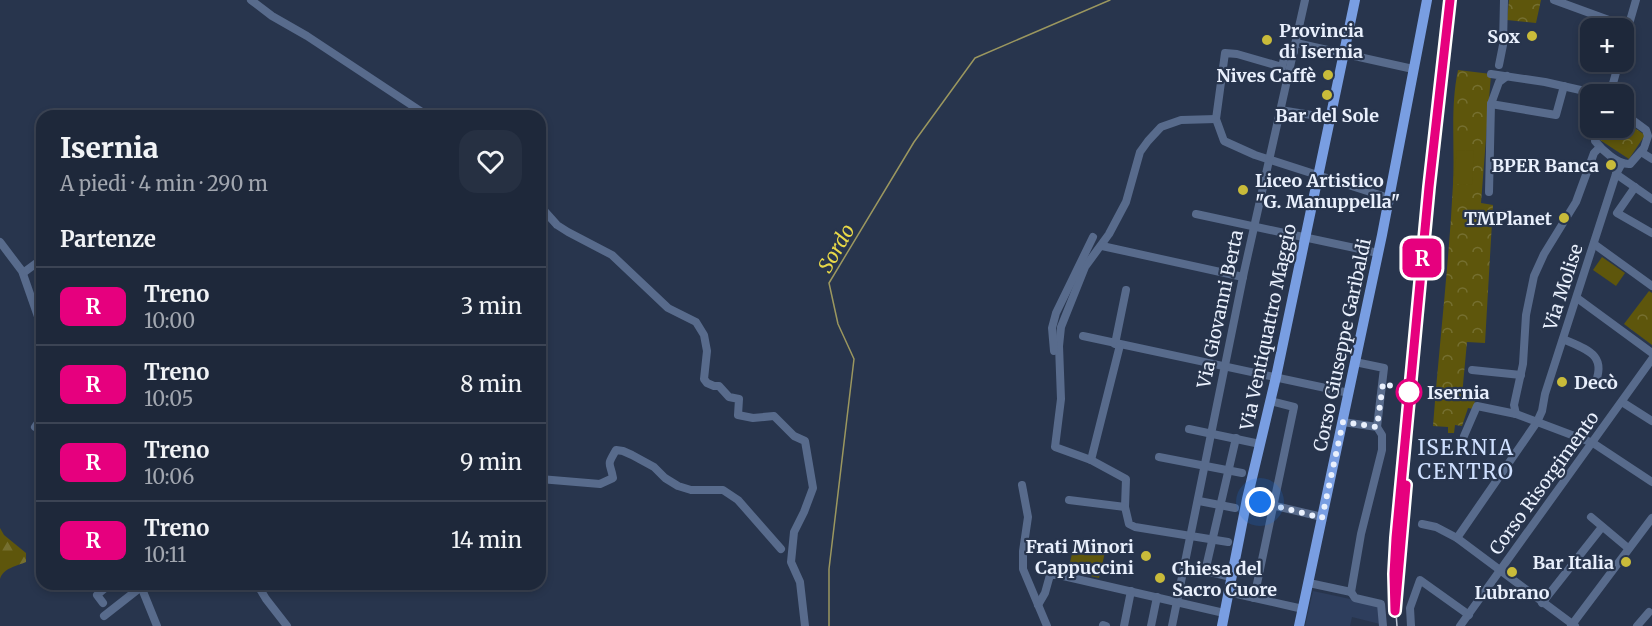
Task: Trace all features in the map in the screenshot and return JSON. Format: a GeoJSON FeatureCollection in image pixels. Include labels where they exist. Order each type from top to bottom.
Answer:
{"type":"FeatureCollection","features":[{"type":"Feature","properties":{"kind":"main road","name":"Via Ventiquattro Maggio"},"geometry":{"type":"LineString","coordinates":[[1222,626],[1247,499],[1276,376],[1355,0]]}},
{"type":"Feature","properties":{"kind":"main road","name":"Corso Giuseppe Garibaldi"},"geometry":{"type":"LineString","coordinates":[[1299,626],[1356,362],[1427,0]]}},
{"type":"Feature","properties":{"kind":"street"},"geometry":{"type":"LineString","coordinates":[[251,0],[272,16],[307,36],[419,110]]}},
{"type":"Feature","properties":{"kind":"street","name":"Via Giovanni Berta"},"geometry":{"type":"LineString","coordinates":[[1172,626],[1243,278],[1305,0]]}},
{"type":"Feature","properties":{"kind":"street"},"geometry":{"type":"LineString","coordinates":[[1499,65],[1503,45],[1504,0]]}},
{"type":"Feature","properties":{"kind":"street"},"geometry":{"type":"LineString","coordinates":[[1554,0],[1578,4],[1608,18]]}},
{"type":"Feature","properties":{"kind":"street"},"geometry":{"type":"LineString","coordinates":[[1631,18],[1636,0]]}},
{"type":"Feature","properties":{"kind":"street"},"geometry":{"type":"LineString","coordinates":[[1389,198],[1255,155],[1224,141],[1216,119],[1225,53],[1237,54],[1282,67],[1286,50],[1295,47],[1343,54],[1413,69]]}},
{"type":"Feature","properties":{"kind":"street"},"geometry":{"type":"LineString","coordinates":[[1491,74],[1580,90]]}},
{"type":"Feature","properties":{"kind":"street"},"geometry":{"type":"LineString","coordinates":[[1489,192],[1491,104],[1499,82],[1507,76]]}},
{"type":"Feature","properties":{"kind":"street"},"geometry":{"type":"LineString","coordinates":[[1491,104],[1556,115],[1564,86]]}},
{"type":"Feature","properties":{"kind":"street"},"geometry":{"type":"LineString","coordinates":[[1280,110],[1330,118]]}},
{"type":"Feature","properties":{"kind":"street"},"geometry":{"type":"LineString","coordinates":[[1216,119],[1181,120],[1161,127],[1140,153],[1132,185],[1102,246],[1085,267],[1061,327],[1059,365],[1061,399],[1055,447],[1091,460],[1126,479],[1125,507],[1129,524],[1135,527],[1228,542]]}},
{"type":"Feature","properties":{"kind":"street"},"geometry":{"type":"LineString","coordinates":[[1596,138],[1595,141],[1600,147],[1622,163],[1630,164],[1646,151],[1648,140],[1646,130],[1634,121]]}},
{"type":"Feature","properties":{"kind":"street"},"geometry":{"type":"LineString","coordinates":[[1516,414],[1514,405],[1521,375],[1526,315],[1534,276],[1544,254],[1576,202],[1594,153],[1600,147]]}},
{"type":"Feature","properties":{"kind":"street"},"geometry":{"type":"LineString","coordinates":[[1646,151],[1652,159]]}},
{"type":"Feature","properties":{"kind":"street","name":"Via Molise"},"geometry":{"type":"LineString","coordinates":[[1457,538],[1537,422],[1542,411],[1616,174],[1622,163]]}},
{"type":"Feature","properties":{"kind":"street"},"geometry":{"type":"LineString","coordinates":[[1616,174],[1652,199]]}},
{"type":"Feature","properties":{"kind":"street"},"geometry":{"type":"LineString","coordinates":[[1635,187],[1617,213],[1652,233]]}},
{"type":"Feature","properties":{"kind":"street"},"geometry":{"type":"LineString","coordinates":[[546,212],[562,228],[612,255],[668,308],[696,322],[704,335],[707,351],[704,379],[707,383],[719,386],[729,397],[739,399],[738,415],[753,418],[774,416],[794,436],[805,441],[813,488],[794,532],[790,562],[800,582],[806,626]]}},
{"type":"Feature","properties":{"kind":"street"},"geometry":{"type":"LineString","coordinates":[[1196,213],[1378,253]]}},
{"type":"Feature","properties":{"kind":"street"},"geometry":{"type":"LineString","coordinates":[[1059,365],[1054,360],[1053,328],[1056,313],[1093,237]]}},
{"type":"Feature","properties":{"kind":"street"},"geometry":{"type":"LineString","coordinates":[[0,242],[23,273],[36,311]]}},
{"type":"Feature","properties":{"kind":"street"},"geometry":{"type":"LineString","coordinates":[[1594,244],[1652,286]]}},
{"type":"Feature","properties":{"kind":"street"},"geometry":{"type":"LineString","coordinates":[[1102,246],[1243,278]]}},
{"type":"Feature","properties":{"kind":"street"},"geometry":{"type":"LineString","coordinates":[[23,273],[36,263]]}},
{"type":"Feature","properties":{"kind":"street"},"geometry":{"type":"LineString","coordinates":[[1091,460],[1118,344],[1126,290]]}},
{"type":"Feature","properties":{"kind":"street"},"geometry":{"type":"LineString","coordinates":[[1577,298],[1652,353]]}},
{"type":"Feature","properties":{"kind":"street"},"geometry":{"type":"LineString","coordinates":[[1083,336],[1349,393]]}},
{"type":"Feature","properties":{"kind":"street"},"geometry":{"type":"LineString","coordinates":[[1563,339],[1591,352],[1599,363],[1599,375],[1594,386]]}},
{"type":"Feature","properties":{"kind":"street","name":"Corso Risorgimento"},"geometry":{"type":"LineString","coordinates":[[1460,626],[1622,402],[1649,370],[1652,359]]}},
{"type":"Feature","properties":{"kind":"street"},"geometry":{"type":"LineString","coordinates":[[1356,362],[1384,368],[1377,427],[1382,435],[1382,450],[1361,534],[1351,592],[1355,598],[1381,604],[1383,626]]}},
{"type":"Feature","properties":{"kind":"street"},"geometry":{"type":"LineString","coordinates":[[1472,370],[1521,375]]}},
{"type":"Feature","properties":{"kind":"street"},"geometry":{"type":"LineString","coordinates":[[1254,598],[1294,407],[1270,401]]}},
{"type":"Feature","properties":{"kind":"street"},"geometry":{"type":"LineString","coordinates":[[1622,402],[1652,421]]}},
{"type":"Feature","properties":{"kind":"street"},"geometry":{"type":"LineString","coordinates":[[1464,436],[1477,406],[1516,414],[1593,443],[1652,482]]}},
{"type":"Feature","properties":{"kind":"street"},"geometry":{"type":"LineString","coordinates":[[1343,422],[1377,427]]}},
{"type":"Feature","properties":{"kind":"street"},"geometry":{"type":"LineString","coordinates":[[1189,429],[1260,444]]}},
{"type":"Feature","properties":{"kind":"street"},"geometry":{"type":"LineString","coordinates":[[1208,562],[1236,438]]}},
{"type":"Feature","properties":{"kind":"street"},"geometry":{"type":"LineString","coordinates":[[546,479],[605,483],[613,478],[609,461],[616,450],[623,451],[654,467],[678,486],[691,490],[717,489],[734,497],[762,525],[781,549]]}},
{"type":"Feature","properties":{"kind":"street"},"geometry":{"type":"LineString","coordinates":[[1159,457],[1242,472]]}},
{"type":"Feature","properties":{"kind":"street"},"geometry":{"type":"LineString","coordinates":[[1022,485],[1028,517],[1023,569],[1047,626]]}},
{"type":"Feature","properties":{"kind":"street"},"geometry":{"type":"LineString","coordinates":[[1247,499],[1322,518]]}},
{"type":"Feature","properties":{"kind":"street"},"geometry":{"type":"LineString","coordinates":[[1069,500],[1125,507]]}},
{"type":"Feature","properties":{"kind":"street"},"geometry":{"type":"LineString","coordinates":[[1198,501],[1235,508]]}},
{"type":"Feature","properties":{"kind":"street"},"geometry":{"type":"LineString","coordinates":[[1591,517],[1628,548]]}},
{"type":"Feature","properties":{"kind":"street"},"geometry":{"type":"LineString","coordinates":[[1422,524],[1436,527],[1457,538],[1572,625],[1652,518]]}},
{"type":"Feature","properties":{"kind":"street"},"geometry":{"type":"LineString","coordinates":[[1542,603],[1602,527]]}},
{"type":"Feature","properties":{"kind":"street"},"geometry":{"type":"LineString","coordinates":[[1185,566],[1231,577]]}},
{"type":"Feature","properties":{"kind":"street"},"geometry":{"type":"LineString","coordinates":[[1038,605],[1045,593],[1050,575],[1059,575],[1224,613]]}},
{"type":"Feature","properties":{"kind":"street"},"geometry":{"type":"LineString","coordinates":[[1411,626],[1410,608],[1420,580],[1469,615]]}},
{"type":"Feature","properties":{"kind":"street"},"geometry":{"type":"LineString","coordinates":[[1308,583],[1351,592]]}},
{"type":"Feature","properties":{"kind":"street"},"geometry":{"type":"LineString","coordinates":[[103,590],[97,595],[103,603]]}},
{"type":"Feature","properties":{"kind":"street"},"geometry":{"type":"LineString","coordinates":[[104,616],[136,590]]}},
{"type":"Feature","properties":{"kind":"street"},"geometry":{"type":"LineString","coordinates":[[143,590],[157,626]]}},
{"type":"Feature","properties":{"kind":"street"},"geometry":{"type":"LineString","coordinates":[[261,590],[287,626]]}},
{"type":"Feature","properties":{"kind":"street"},"geometry":{"type":"LineString","coordinates":[[1124,626],[1131,591]]}},
{"type":"Feature","properties":{"kind":"street"},"geometry":{"type":"LineString","coordinates":[[1228,592],[1303,609]]}},
{"type":"Feature","properties":{"kind":"street"},"geometry":{"type":"LineString","coordinates":[[132,595],[134,605]]}},
{"type":"Feature","properties":{"kind":"street"},"geometry":{"type":"LineString","coordinates":[[1151,626],[1156,597]]}},
{"type":"Feature","properties":{"kind":"street"},"geometry":{"type":"LineString","coordinates":[[1637,626],[1649,612]]}},
{"type":"Feature","properties":{"kind":"shaded area"},"geometry":{"type":"Polygon","coordinates":[[[1313,591],[1378,605],[1380,624],[1352,617],[1350,626],[1305,626],[1313,591]]]}},
{"type":"Feature","properties":{"kind":"green space"},"geometry":{"type":"Polygon","coordinates":[[[1509,0],[1541,0],[1536,23],[1507,20],[1509,0]]]}},
{"type":"Feature","properties":{"kind":"green space"},"geometry":{"type":"Polygon","coordinates":[[[1458,70],[1491,74],[1481,203],[1493,205],[1485,343],[1467,342],[1462,395],[1475,399],[1474,409],[1468,408],[1462,426],[1455,425],[1454,433],[1448,433],[1448,427],[1433,426],[1451,214],[1453,113],[1458,70]]]}},
{"type":"Feature","properties":{"kind":"green space"},"geometry":{"type":"Polygon","coordinates":[[[1634,128],[1645,135],[1629,159],[1600,140],[1601,138],[1634,138],[1634,128]]]}},
{"type":"Feature","properties":{"kind":"green space"},"geometry":{"type":"Polygon","coordinates":[[[1457,150],[1474,151],[1472,185],[1453,184],[1457,150]]]}},
{"type":"Feature","properties":{"kind":"green space"},"geometry":{"type":"Polygon","coordinates":[[[1602,257],[1625,273],[1616,286],[1593,270],[1602,257]]]}},
{"type":"Feature","properties":{"kind":"green space"},"geometry":{"type":"Polygon","coordinates":[[[1649,291],[1652,293],[1652,345],[1624,324],[1649,291]]]}},
{"type":"Feature","properties":{"kind":"green space"},"geometry":{"type":"Polygon","coordinates":[[[0,528],[4,535],[26,553],[26,562],[7,570],[0,579],[0,528]]]}},
{"type":"Feature","properties":{"kind":"green space"},"geometry":{"type":"Polygon","coordinates":[[[1075,541],[1106,548],[1099,578],[1068,571],[1075,541]]]}},
{"type":"Feature","properties":{"kind":"waterway","name":"Sordo"},"geometry":{"type":"LineString","coordinates":[[829,626],[829,569],[854,359],[838,324],[829,283],[914,142],[975,58],[1110,0]]}},
{"type":"Feature","properties":{"kind":"railway"},"geometry":{"type":"LineString","coordinates":[[1397,626],[1394,588],[1396,538],[1429,187],[1450,0]]}},
{"type":"Feature","properties":{"kind":"train","name":"R"},"geometry":{"type":"LineString","coordinates":[[1406,485],[1395,611],[1396,538],[1429,187],[1450,0]]}},
{"type":"Feature","properties":{"kind":"place","name":"Sox"},"geometry":{"type":"Point","coordinates":[1532,36]}},
{"type":"Feature","properties":{"kind":"place","name":"Provincia di Isernia"},"geometry":{"type":"Point","coordinates":[1267,40]}},
{"type":"Feature","properties":{"kind":"place","name":"Nives Caffè"},"geometry":{"type":"Point","coordinates":[1328,75]}},
{"type":"Feature","properties":{"kind":"place","name":"Bar del Sole"},"geometry":{"type":"Point","coordinates":[1327,95]}},
{"type":"Feature","properties":{"kind":"place","name":"BPER Banca"},"geometry":{"type":"Point","coordinates":[1611,165]}},
{"type":"Feature","properties":{"kind":"place","name":"Liceo Artistico \"G. Manuppella\""},"geometry":{"type":"Point","coordinates":[1243,190]}},
{"type":"Feature","properties":{"kind":"place","name":"TMPlanet"},"geometry":{"type":"Point","coordinates":[1564,218]}},
{"type":"Feature","properties":{"kind":"place","name":"Decò"},"geometry":{"type":"Point","coordinates":[1562,382]}},
{"type":"Feature","properties":{"kind":"place","name":"Isernia"},"geometry":{"type":"Point","coordinates":[1409,392]}},
{"type":"Feature","properties":{"kind":"place","name":"Frati Minori Cappuccini"},"geometry":{"type":"Point","coordinates":[1146,556]}},
{"type":"Feature","properties":{"kind":"place","name":"Bar Italia"},"geometry":{"type":"Point","coordinates":[1626,562]}},
{"type":"Feature","properties":{"kind":"place","name":"Lubrano"},"geometry":{"type":"Point","coordinates":[1512,572]}},
{"type":"Feature","properties":{"kind":"place","name":"Chiesa del Sacro Cuore"},"geometry":{"type":"Point","coordinates":[1160,578]}},
{"type":"Feature","properties":{"kind":"district","name":"ISERNIA CENTRO"},"geometry":{"type":"Point","coordinates":[1466,459]}},
{"type":"Feature","properties":{"kind":"route"},"geometry":{"type":"LineString","coordinates":[[1260,502],[1322,518],[1343,422],[1377,427],[1383,383],[1409,392]]}}]}
